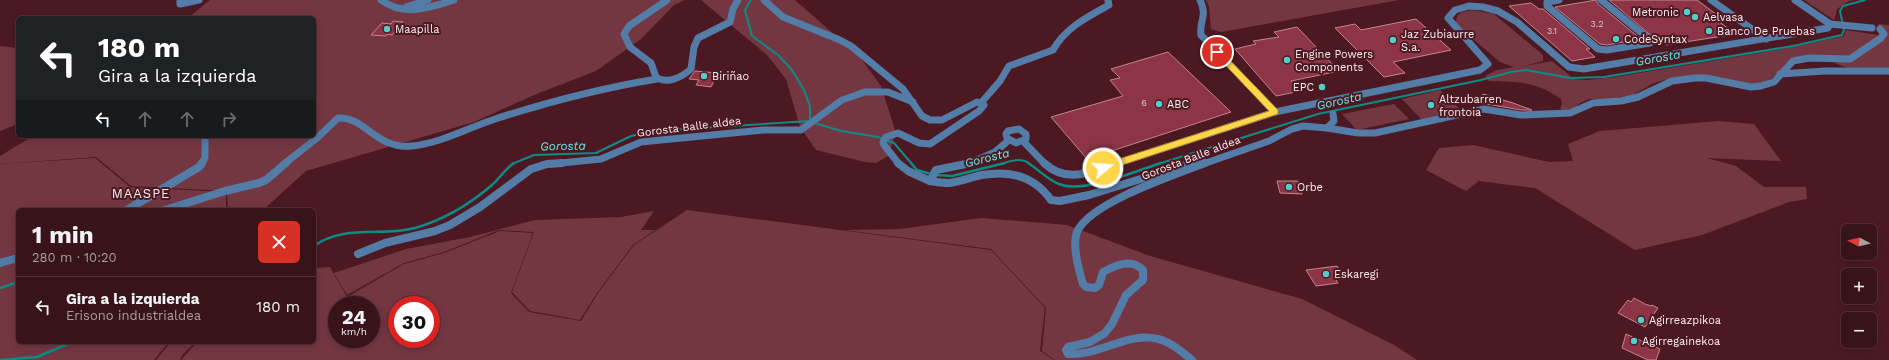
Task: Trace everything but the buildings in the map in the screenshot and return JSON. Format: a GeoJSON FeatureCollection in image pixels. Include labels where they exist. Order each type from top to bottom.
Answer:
{"type":"FeatureCollection","features":[{"type":"Feature","properties":{"kind":"street"},"geometry":{"type":"LineString","coordinates":[[180,0],[180,4],[185,4],[199,0]]}},
{"type":"Feature","properties":{"kind":"street"},"geometry":{"type":"LineString","coordinates":[[381,0],[391,8],[397,10],[416,10],[454,0]]}},
{"type":"Feature","properties":{"kind":"street"},"geometry":{"type":"LineString","coordinates":[[397,10],[428,0]]}},
{"type":"Feature","properties":{"kind":"street"},"geometry":{"type":"LineString","coordinates":[[657,79],[651,63],[629,47],[624,34],[629,26],[667,0]]}},
{"type":"Feature","properties":{"kind":"street"},"geometry":{"type":"LineString","coordinates":[[172,208],[266,180],[293,156],[317,138],[338,118],[354,120],[377,138],[389,143],[412,146],[438,140],[477,124],[599,90],[657,79],[669,80],[688,72],[692,66],[696,40],[701,35],[716,31],[730,22],[733,9],[738,0]]}},
{"type":"Feature","properties":{"kind":"street"},"geometry":{"type":"LineString","coordinates":[[764,0],[774,12],[784,18],[851,46],[898,84],[923,117],[935,121],[949,117],[974,103],[981,103],[994,89],[996,83],[1004,76],[1009,66],[1052,50],[1058,41],[1078,21],[1109,5],[1108,0]]}},
{"type":"Feature","properties":{"kind":"street"},"geometry":{"type":"LineString","coordinates":[[1200,0],[1206,13],[1200,32],[1201,35],[1275,112]]}},
{"type":"Feature","properties":{"kind":"street"},"geometry":{"type":"LineString","coordinates":[[1559,0],[1547,2],[1547,6],[1598,49],[1607,50],[1650,43],[1649,39],[1601,0]]}},
{"type":"Feature","properties":{"kind":"street"},"geometry":{"type":"LineString","coordinates":[[1711,0],[1766,39]]}},
{"type":"Feature","properties":{"kind":"street"},"geometry":{"type":"LineString","coordinates":[[1023,141],[1054,172],[1060,175],[1076,176],[1275,112],[1480,70],[1488,64],[1448,18],[1454,10],[1463,6],[1497,10],[1510,17],[1564,64],[1580,69],[1823,30],[1834,24],[1795,0]]}},
{"type":"Feature","properties":{"kind":"street","name":"Gorosta Balle aldea"},"geometry":{"type":"LineString","coordinates":[[1192,360],[1174,346],[1156,338],[1138,338],[1095,355],[1075,357],[1068,354],[1066,350],[1068,347],[1090,342],[1105,333],[1112,324],[1126,295],[1143,280],[1143,270],[1138,265],[1123,263],[1115,265],[1103,272],[1099,285],[1095,288],[1086,287],[1083,284],[1076,249],[1077,233],[1085,221],[1103,207],[1147,186],[1219,157],[1269,141],[1292,129],[1303,126],[1358,133],[1375,133],[1484,109],[1522,115],[1570,113],[1593,103],[1621,101],[1638,97],[1672,82],[1706,78],[1751,87],[1774,82],[1793,61],[1809,58],[1850,59],[1881,38],[1884,34],[1876,28],[1834,24]]}},
{"type":"Feature","properties":{"kind":"street"},"geometry":{"type":"LineString","coordinates":[[1780,74],[1889,71]]}},
{"type":"Feature","properties":{"kind":"street","name":"Gorosta Balle aldea"},"geometry":{"type":"LineString","coordinates":[[358,254],[385,243],[450,226],[531,169],[547,164],[601,159],[641,142],[756,131],[801,130],[806,128],[827,109],[861,91],[871,90],[886,92],[913,102]]}},
{"type":"Feature","properties":{"kind":"street"},"geometry":{"type":"LineString","coordinates":[[981,103],[984,105],[983,108],[930,144],[919,143],[898,133],[884,139],[902,168],[949,183],[984,175],[1008,174],[1033,181],[1051,200],[1060,201],[1089,195],[1186,163],[1205,158],[1219,157]]}},
{"type":"Feature","properties":{"kind":"street"},"geometry":{"type":"LineString","coordinates":[[1327,128],[1334,121],[1335,118],[1333,114]]}},
{"type":"Feature","properties":{"kind":"street"},"geometry":{"type":"LineString","coordinates":[[1014,129],[1025,132],[1027,136],[1023,141],[1016,143],[1009,140],[1006,134],[1014,129]]}},
{"type":"Feature","properties":{"kind":"street"},"geometry":{"type":"LineString","coordinates":[[130,208],[199,167],[205,158],[205,138]]}},
{"type":"Feature","properties":{"kind":"street"},"geometry":{"type":"LineString","coordinates":[[932,177],[936,170],[947,170],[965,165],[1004,147],[1009,140]]}},
{"type":"Feature","properties":{"kind":"street"},"geometry":{"type":"LineString","coordinates":[[0,263],[16,259]]}},
{"type":"Feature","properties":{"kind":"shaded area"},"geometry":{"type":"Polygon","coordinates":[[[210,0],[685,0],[674,5],[641,39],[596,71],[534,95],[474,122],[306,171],[265,208],[228,208],[227,191],[131,186],[96,157],[0,164],[0,156],[30,138],[316,138],[316,16],[190,16],[210,0]]]}},
{"type":"Feature","properties":{"kind":"shaded area"},"geometry":{"type":"Polygon","coordinates":[[[701,0],[795,0],[860,57],[881,86],[896,133],[888,156],[876,163],[865,162],[816,150],[800,127],[786,79],[767,55],[701,0]]]}},
{"type":"Feature","properties":{"kind":"shaded area"},"geometry":{"type":"Polygon","coordinates":[[[1206,0],[1399,0],[1221,32],[1211,29],[1209,6],[1206,0]]]}},
{"type":"Feature","properties":{"kind":"shaded area"},"geometry":{"type":"Polygon","coordinates":[[[1804,0],[1855,0],[1849,1],[1837,9],[1834,20],[1804,0]]]}},
{"type":"Feature","properties":{"kind":"shaded area"},"geometry":{"type":"Polygon","coordinates":[[[1472,10],[1494,14],[1543,55],[1543,61],[1524,66],[1552,61],[1574,79],[1588,80],[1615,77],[1783,49],[1844,36],[1846,30],[1878,35],[1880,32],[1878,24],[1889,25],[1889,70],[1855,70],[1823,58],[1809,56],[1797,59],[1767,82],[1762,84],[1669,79],[1654,83],[1631,96],[1609,99],[1589,99],[1580,103],[1572,110],[1566,111],[1560,109],[1562,104],[1561,99],[1543,89],[1518,82],[1489,81],[1485,76],[1497,70],[1514,67],[1500,62],[1460,28],[1456,22],[1457,16],[1462,12],[1472,10]]]}},
{"type":"Feature","properties":{"kind":"shaded area"},"geometry":{"type":"Polygon","coordinates":[[[0,46],[16,48],[16,125],[0,131],[0,46]]]}},
{"type":"Feature","properties":{"kind":"shaded area","name":"Altzubarren frontoia"},"geometry":{"type":"Polygon","coordinates":[[[1440,90],[1462,111],[1421,119],[1402,99],[1440,90]]]}},
{"type":"Feature","properties":{"kind":"shaded area"},"geometry":{"type":"Polygon","coordinates":[[[1394,104],[1409,119],[1357,130],[1342,114],[1394,104]]]}},
{"type":"Feature","properties":{"kind":"shaded area"},"geometry":{"type":"Polygon","coordinates":[[[1719,121],[1754,124],[1781,161],[1707,158],[1736,166],[1764,187],[1806,187],[1807,199],[1789,202],[1702,235],[1635,250],[1535,188],[1479,181],[1466,191],[1426,170],[1439,148],[1473,145],[1549,162],[1573,161],[1568,144],[1600,131],[1719,121]]]}},
{"type":"Feature","properties":{"kind":"shaded area"},"geometry":{"type":"Polygon","coordinates":[[[95,158],[130,187],[226,192],[226,208],[16,208],[16,344],[167,344],[154,360],[0,360],[0,164],[95,158]]]}},
{"type":"Feature","properties":{"kind":"shaded area"},"geometry":{"type":"Polygon","coordinates":[[[687,210],[991,250],[1045,308],[1040,351],[1054,360],[181,360],[195,344],[316,344],[316,268],[330,267],[346,296],[328,296],[328,348],[380,348],[380,296],[349,296],[404,264],[444,253],[500,231],[533,233],[511,293],[529,312],[581,321],[598,293],[634,245],[687,210]]]}},
{"type":"Feature","properties":{"kind":"shaded area"},"geometry":{"type":"Polygon","coordinates":[[[654,211],[641,230],[655,230],[633,245],[597,293],[580,320],[530,311],[512,292],[534,232],[499,230],[444,252],[404,263],[347,295],[334,273],[406,249],[470,237],[535,220],[621,217],[654,211]]]}},
{"type":"Feature","properties":{"kind":"shaded area"},"geometry":{"type":"Polygon","coordinates":[[[981,218],[1067,225],[1150,256],[1302,299],[1394,345],[1417,360],[1055,360],[1042,351],[1046,308],[991,249],[844,230],[900,229],[981,218]]]}},
{"type":"Feature","properties":{"kind":"shaded area"},"geometry":{"type":"Polygon","coordinates":[[[169,344],[194,344],[182,355],[180,360],[156,360],[169,344]]]}},
{"type":"Feature","properties":{"kind":"waterway","name":"Gorosta"},"geometry":{"type":"LineString","coordinates":[[514,163],[534,155],[596,153],[631,136],[653,131],[810,121],[810,106],[804,90],[792,70],[778,55],[752,36],[745,10],[751,0]]}},
{"type":"Feature","properties":{"kind":"waterway","name":"Gorosta"},"geometry":{"type":"LineString","coordinates":[[1159,164],[1318,114],[1481,80],[1511,72],[1526,70],[1570,78],[1604,77],[1793,46],[1842,35],[1844,30],[1840,11],[1843,6],[1865,0]]}},
{"type":"Feature","properties":{"kind":"waterway","name":"Gorosta"},"geometry":{"type":"LineString","coordinates":[[815,123],[841,131],[878,137],[894,143],[912,164]]}},
{"type":"Feature","properties":{"kind":"waterway","name":"Gorosta"},"geometry":{"type":"LineString","coordinates":[[1002,164],[1019,160],[1030,164]]}},
{"type":"Feature","properties":{"kind":"waterway","name":"Gorosta"},"geometry":{"type":"LineString","coordinates":[[316,245],[326,239],[338,235],[363,232],[390,232],[415,228],[436,221],[475,199],[492,185],[514,163]]}},
{"type":"Feature","properties":{"kind":"waterway","name":"Gorosta"},"geometry":{"type":"LineString","coordinates":[[911,163],[917,170],[931,174]]}},
{"type":"Feature","properties":{"kind":"waterway","name":"Gorosta"},"geometry":{"type":"LineString","coordinates":[[1028,163],[1055,182],[1069,186],[1095,184],[1159,164]]}},
{"type":"Feature","properties":{"kind":"waterway","name":"Gorosta"},"geometry":{"type":"LineString","coordinates":[[936,175],[952,176],[1002,164]]}},
{"type":"Feature","properties":{"kind":"waterway","name":"Gorosta"},"geometry":{"type":"LineString","coordinates":[[0,288],[16,283]]}},
{"type":"Feature","properties":{"kind":"waterway"},"geometry":{"type":"LineString","coordinates":[[1,360],[37,357],[67,344]]}},
{"type":"Feature","properties":{"kind":"place","name":"Metronic"},"geometry":{"type":"Point","coordinates":[1687,12]}},
{"type":"Feature","properties":{"kind":"place","name":"Aelvasa"},"geometry":{"type":"Point","coordinates":[1695,17]}},
{"type":"Feature","properties":{"kind":"place","name":"Maapilla"},"geometry":{"type":"Point","coordinates":[387,29]}},
{"type":"Feature","properties":{"kind":"place","name":"Banco De Pruebas"},"geometry":{"type":"Point","coordinates":[1709,31]}},
{"type":"Feature","properties":{"kind":"place","name":"CodeSyntax"},"geometry":{"type":"Point","coordinates":[1616,39]}},
{"type":"Feature","properties":{"kind":"place","name":"Jaz Zubiaurre S.a."},"geometry":{"type":"Point","coordinates":[1393,40]}},
{"type":"Feature","properties":{"kind":"place","name":"Engine Powers Components"},"geometry":{"type":"Point","coordinates":[1287,60]}},
{"type":"Feature","properties":{"kind":"place","name":"Biriñao"},"geometry":{"type":"Point","coordinates":[704,76]}},
{"type":"Feature","properties":{"kind":"place","name":"EPC"},"geometry":{"type":"Point","coordinates":[1322,87]}},
{"type":"Feature","properties":{"kind":"place","name":"ABC"},"geometry":{"type":"Point","coordinates":[1159,104]}},
{"type":"Feature","properties":{"kind":"place","name":"Altzubarren frontoia"},"geometry":{"type":"Point","coordinates":[1431,105]}},
{"type":"Feature","properties":{"kind":"place","name":"Orbe"},"geometry":{"type":"Point","coordinates":[1289,187]}},
{"type":"Feature","properties":{"kind":"place","name":"Eskaregi"},"geometry":{"type":"Point","coordinates":[1326,274]}},
{"type":"Feature","properties":{"kind":"place","name":"Agirreazpikoa"},"geometry":{"type":"Point","coordinates":[1641,320]}},
{"type":"Feature","properties":{"kind":"place","name":"Agirregainekoa"},"geometry":{"type":"Point","coordinates":[1634,341]}},
{"type":"Feature","properties":{"kind":"district","name":"MAASPE"},"geometry":{"type":"Point","coordinates":[141,193]}},
{"type":"Feature","properties":{"kind":"route"},"geometry":{"type":"LineString","coordinates":[[1103,168],[1275,112],[1217,52]]}}]}
